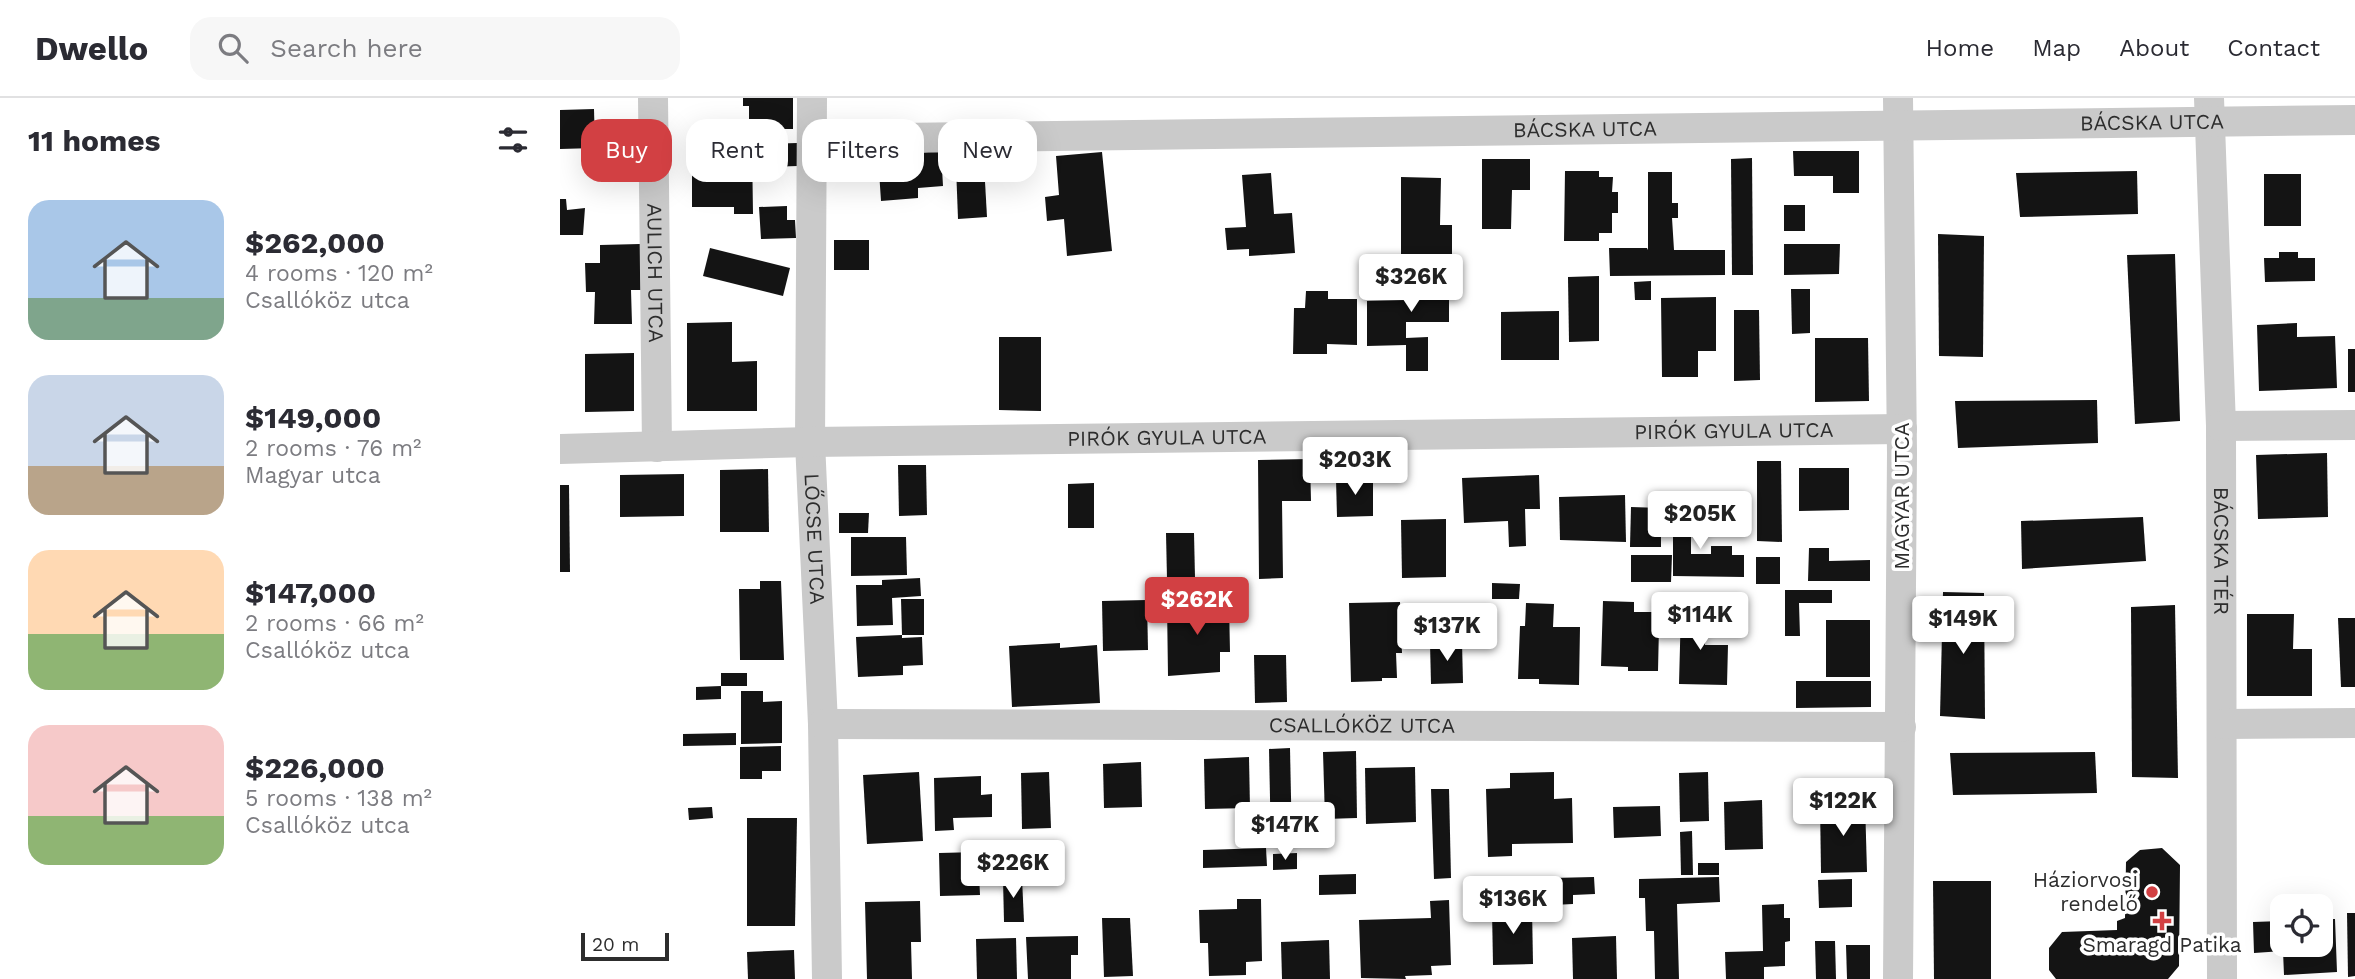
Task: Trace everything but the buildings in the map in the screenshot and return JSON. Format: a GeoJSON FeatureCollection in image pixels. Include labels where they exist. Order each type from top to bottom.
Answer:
{"type":"FeatureCollection","features":[{"type":"Feature","properties":{"kind":"street","name":"AULICH UTCA"},"geometry":{"type":"LineString","coordinates":[[653,98],[657,447]]}},
{"type":"Feature","properties":{"kind":"street","name":"LŐCSE UTCA"},"geometry":{"type":"LineString","coordinates":[[812,98],[813,119]]}},
{"type":"Feature","properties":{"kind":"street","name":"BÁCSKA UTCA"},"geometry":{"type":"LineString","coordinates":[[924,136],[1898,113],[2209,110],[2355,120]]}},
{"type":"Feature","properties":{"kind":"street","name":"BÁCSKA TÉR"},"geometry":{"type":"LineString","coordinates":[[2209,110],[2221,426],[2222,979]]}},
{"type":"Feature","properties":{"kind":"street","name":"MAGYAR UTCA"},"geometry":{"type":"LineString","coordinates":[[1898,113],[1902,429],[1902,727],[1898,979]]}},
{"type":"Feature","properties":{"kind":"street","name":"LŐCSE UTCA"},"geometry":{"type":"LineString","coordinates":[[813,182],[810,442],[822,724],[827,979]]}},
{"type":"Feature","properties":{"kind":"street"},"geometry":{"type":"LineString","coordinates":[[2221,426],[2355,425]]}},
{"type":"Feature","properties":{"kind":"street","name":"PIRÓK GYULA UTCA"},"geometry":{"type":"LineString","coordinates":[[560,449],[810,442],[1902,429]]}},
{"type":"Feature","properties":{"kind":"street"},"geometry":{"type":"LineString","coordinates":[[2223,724],[2355,723]]}},
{"type":"Feature","properties":{"kind":"street","name":"CSALLÓKÖZ UTCA"},"geometry":{"type":"LineString","coordinates":[[822,724],[1902,727]]}},
{"type":"Feature","properties":{"kind":"place","name":"Háziorvosi rendelő"},"geometry":{"type":"Point","coordinates":[2152,892]}},
{"type":"Feature","properties":{"kind":"place","name":"Smaragd Patika"},"geometry":{"type":"Point","coordinates":[2162,921]}}]}
